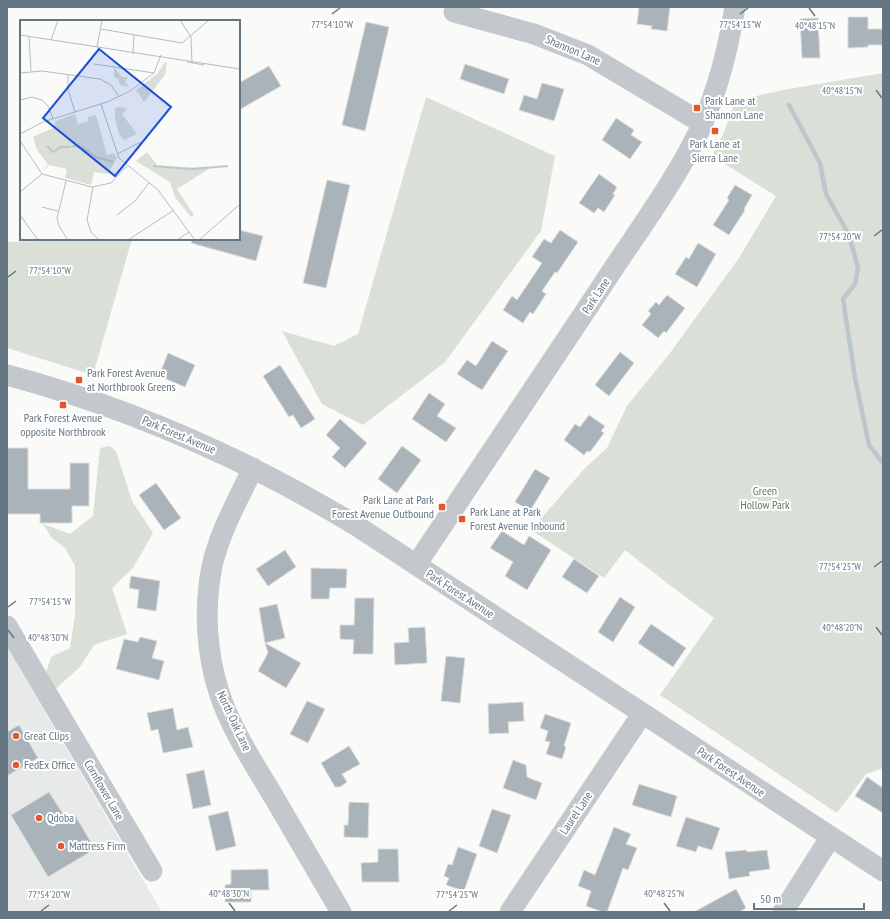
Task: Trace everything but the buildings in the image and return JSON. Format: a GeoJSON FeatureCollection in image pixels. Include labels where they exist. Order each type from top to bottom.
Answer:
{"type":"FeatureCollection","features":[{"type":"Feature","properties":{"kind":"street","name":"Park Lane"},"geometry":{"type":"LineString","coordinates":[[416,565],[667,189],[691,148],[718,84],[730,36],[735,7]]}},
{"type":"Feature","properties":{"kind":"street","name":"Shannon Lane"},"geometry":{"type":"LineString","coordinates":[[454,12],[534,34],[588,55],[702,123]]}},
{"type":"Feature","properties":{"kind":"street","name":"Park Forest Avenue"},"geometry":{"type":"LineString","coordinates":[[7,375],[38,383],[132,415],[190,439],[253,468],[315,501],[358,526],[830,838],[883,871]]}},
{"type":"Feature","properties":{"kind":"street","name":"North Oak Lane"},"geometry":{"type":"LineString","coordinates":[[253,468],[227,521],[213,565],[207,599],[208,641],[213,673],[219,693],[231,722],[341,912]]}},
{"type":"Feature","properties":{"kind":"street","name":"Cornflower Lane"},"geometry":{"type":"LineString","coordinates":[[7,626],[152,872]]}},
{"type":"Feature","properties":{"kind":"street","name":"Laurel Lane"},"geometry":{"type":"LineString","coordinates":[[510,912],[642,714]]}},
{"type":"Feature","properties":{"kind":"street"},"geometry":{"type":"LineString","coordinates":[[783,912],[830,838]]}},
{"type":"Feature","properties":{"kind":"shaded area"},"geometry":{"type":"Polygon","coordinates":[[[7,647],[145,883],[162,912],[7,912],[7,647]]]}},
{"type":"Feature","properties":{"kind":"green space","name":"Green Hollow Park"},"geometry":{"type":"Polygon","coordinates":[[[883,73],[883,768],[866,774],[837,813],[660,695],[714,618],[625,550],[604,578],[531,530],[585,468],[607,448],[627,406],[670,353],[739,258],[776,196],[712,156],[724,132],[735,101],[783,90],[883,73]]]}},
{"type":"Feature","properties":{"kind":"green space"},"geometry":{"type":"Polygon","coordinates":[[[426,97],[555,156],[541,231],[445,362],[363,425],[322,404],[282,331],[334,346],[358,334],[426,97]]]}},
{"type":"Feature","properties":{"kind":"green space"},"geometry":{"type":"Polygon","coordinates":[[[132,240],[93,375],[7,348],[7,242],[132,240]]]}},
{"type":"Feature","properties":{"kind":"green space"},"geometry":{"type":"Polygon","coordinates":[[[110,446],[116,451],[132,501],[153,533],[133,568],[112,588],[127,634],[94,645],[80,667],[52,692],[46,673],[51,657],[70,648],[75,616],[75,566],[65,548],[52,538],[43,524],[70,534],[93,516],[100,448],[110,446]]]}},
{"type":"Feature","properties":{"kind":"waterway"},"geometry":{"type":"LineString","coordinates":[[789,105],[820,163],[826,194],[849,235],[858,268],[855,284],[843,299],[855,378],[869,445],[883,463]]}},
{"type":"Feature","properties":{"kind":"place","name":"Park Lane at Shannon Lane"},"geometry":{"type":"Point","coordinates":[697,108]}},
{"type":"Feature","properties":{"kind":"place","name":"Park Lane at Sierra Lane"},"geometry":{"type":"Point","coordinates":[715,131]}},
{"type":"Feature","properties":{"kind":"place","name":"Park Forest Avenue at Northbrook Greens"},"geometry":{"type":"Point","coordinates":[79,380]}},
{"type":"Feature","properties":{"kind":"place","name":"Park Forest Avenue opposite Northbrook"},"geometry":{"type":"Point","coordinates":[63,405]}},
{"type":"Feature","properties":{"kind":"place","name":"Park Lane at Park Forest Avenue Outbound"},"geometry":{"type":"Point","coordinates":[442,507]}},
{"type":"Feature","properties":{"kind":"place","name":"Park Lane at Park Forest Avenue Inbound"},"geometry":{"type":"Point","coordinates":[462,519]}},
{"type":"Feature","properties":{"kind":"place","name":"Great Clips"},"geometry":{"type":"Point","coordinates":[16,736]}},
{"type":"Feature","properties":{"kind":"place","name":"FedEx Office"},"geometry":{"type":"Point","coordinates":[16,765]}},
{"type":"Feature","properties":{"kind":"place","name":"Qdoba"},"geometry":{"type":"Point","coordinates":[39,818]}},
{"type":"Feature","properties":{"kind":"place","name":"Mattress Firm"},"geometry":{"type":"Point","coordinates":[61,846]}}]}
